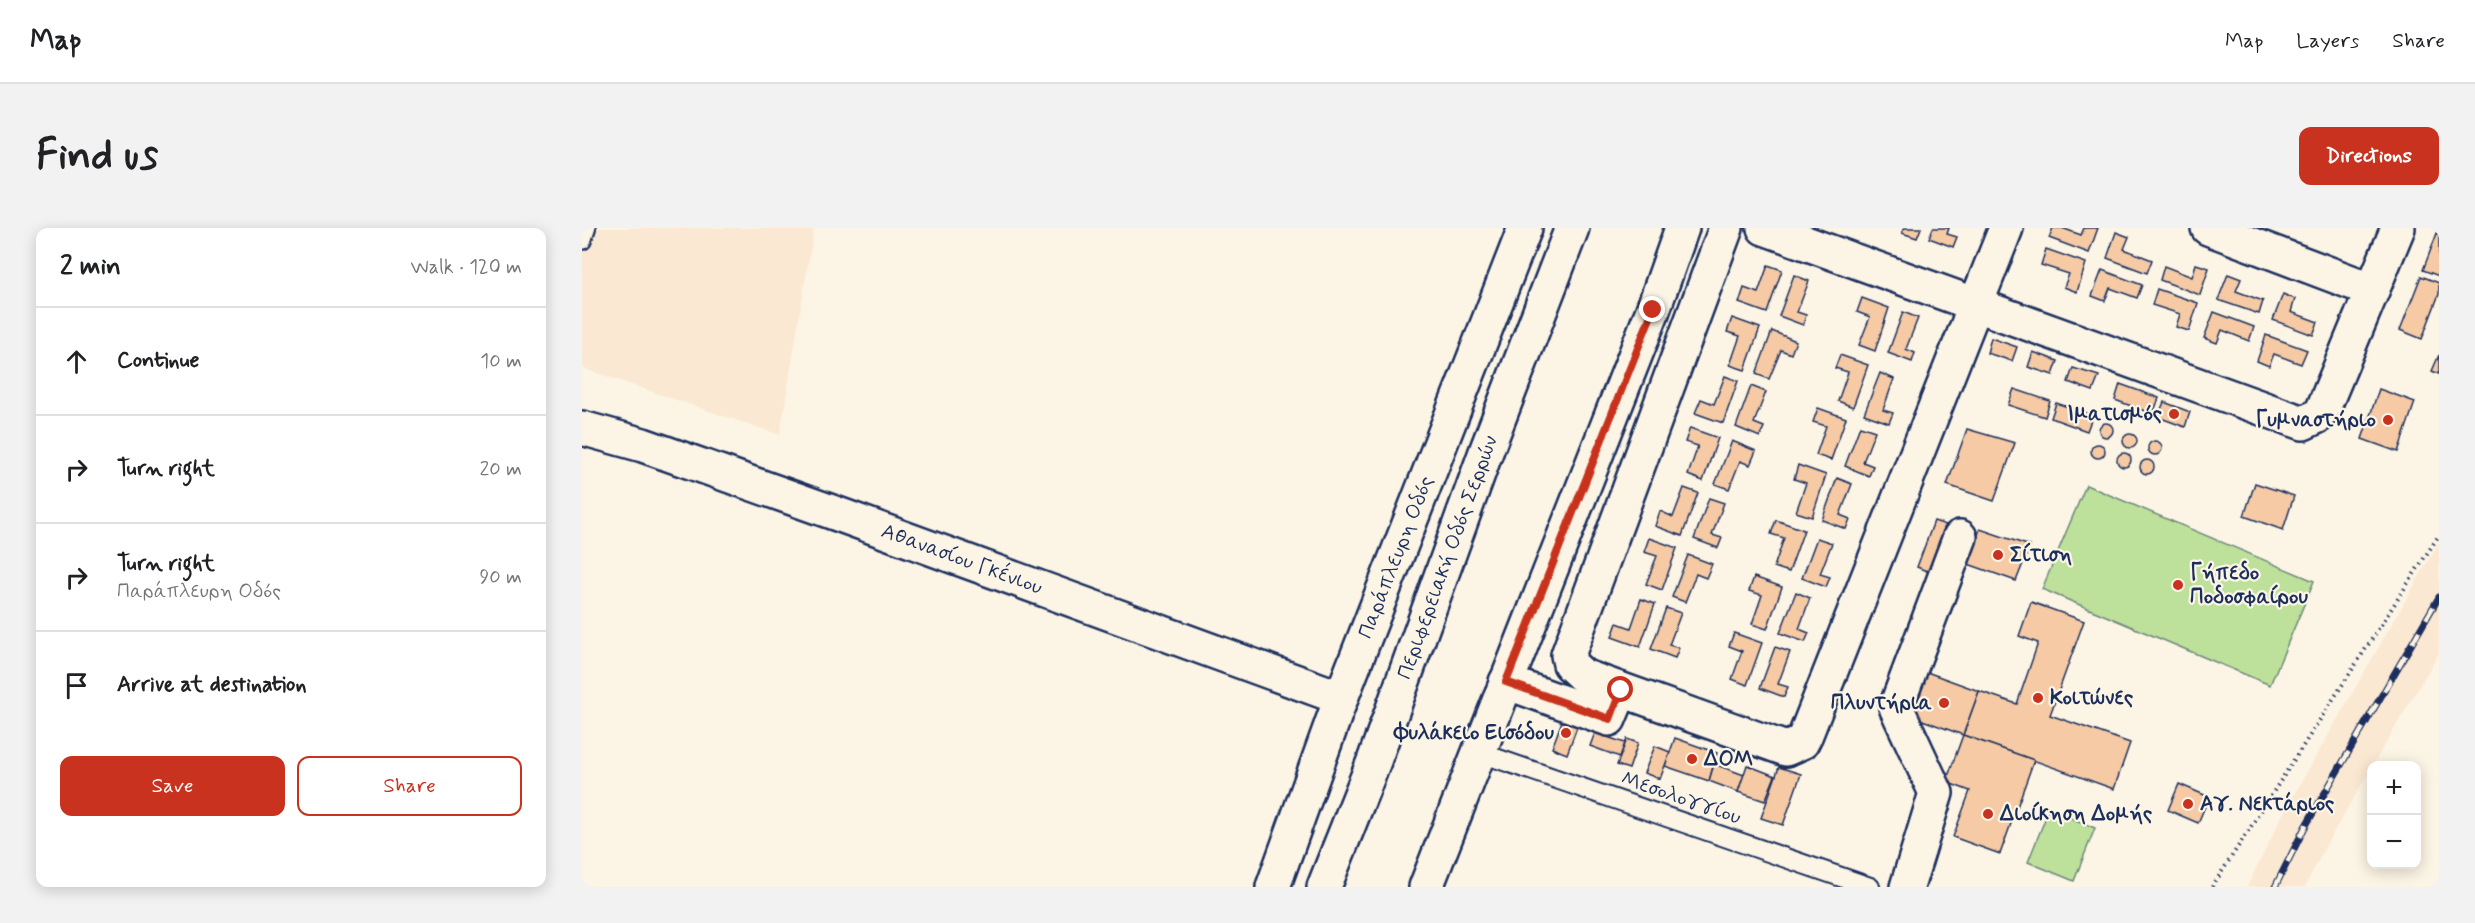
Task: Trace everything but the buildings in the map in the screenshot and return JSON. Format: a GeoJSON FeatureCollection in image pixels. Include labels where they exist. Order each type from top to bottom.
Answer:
{"type":"FeatureCollection","features":[{"type":"Feature","properties":{"kind":"street","name":"Παράπλευρη Οδός"},"geometry":{"type":"LineString","coordinates":[[1273,887],[1341,698],[1525,228]]}},
{"type":"Feature","properties":{"kind":"street","name":"Περιφερειακή Οδός Σερρών"},"geometry":{"type":"LineString","coordinates":[[1324,887],[1374,761],[1487,449],[1572,228]]}},
{"type":"Feature","properties":{"kind":"street"},"geometry":{"type":"LineString","coordinates":[[1426,887],[1648,321],[1682,228]]}},
{"type":"Feature","properties":{"kind":"street"},"geometry":{"type":"LineString","coordinates":[[1726,228],[1570,646],[1570,664],[1576,671],[1621,690],[1777,748],[1794,747],[1802,742],[2006,228]]}},
{"type":"Feature","properties":{"kind":"street"},"geometry":{"type":"LineString","coordinates":[[1764,228],[2302,423],[2318,416],[2323,409],[2398,228]]}},
{"type":"Feature","properties":{"kind":"street"},"geometry":{"type":"LineString","coordinates":[[2208,228],[2372,290]]}},
{"type":"Feature","properties":{"kind":"street","name":"Αθανασίου Γκένιου"},"geometry":{"type":"LineString","coordinates":[[582,428],[643,445],[1341,698]]}},
{"type":"Feature","properties":{"kind":"street"},"geometry":{"type":"LineString","coordinates":[[1907,887],[1935,793],[1896,707],[1960,537]]}},
{"type":"Feature","properties":{"kind":"street"},"geometry":{"type":"LineString","coordinates":[[1506,682],[1610,719],[1621,690]]}},
{"type":"Feature","properties":{"kind":"lane"},"geometry":{"type":"LineString","coordinates":[[582,240],[586,228]]}},
{"type":"Feature","properties":{"kind":"lane","name":"Μεσολογγίου"},"geometry":{"type":"LineString","coordinates":[[1478,752],[1870,887]]}},
{"type":"Feature","properties":{"kind":"path"},"geometry":{"type":"LineString","coordinates":[[2212,887],[2439,535]]}},
{"type":"Feature","properties":{"kind":"shaded area"},"geometry":{"type":"Polygon","coordinates":[[[582,228],[814,228],[780,435],[582,368],[582,228]]]}},
{"type":"Feature","properties":{"kind":"shaded area"},"geometry":{"type":"Polygon","coordinates":[[[2439,542],[2439,653],[2375,761],[2367,761],[2367,775],[2326,845],[2305,887],[2247,887],[2283,814],[2439,542]]]}},
{"type":"Feature","properties":{"kind":"green space","name":"Γήπεδο Ποδοσφαίρου"},"geometry":{"type":"Polygon","coordinates":[[[2086,485],[2314,581],[2270,685],[2042,589],[2086,485]]]}},
{"type":"Feature","properties":{"kind":"green space"},"geometry":{"type":"Polygon","coordinates":[[[2049,809],[2095,828],[2074,881],[2028,862],[2049,809]]]}},
{"type":"Feature","properties":{"kind":"railway"},"geometry":{"type":"LineString","coordinates":[[2275,887],[2305,827],[2439,597]]}},
{"type":"Feature","properties":{"kind":"place","name":"Ιματισμός"},"geometry":{"type":"Point","coordinates":[2174,414]}},
{"type":"Feature","properties":{"kind":"place","name":"Γυμναστήριο"},"geometry":{"type":"Point","coordinates":[2388,420]}},
{"type":"Feature","properties":{"kind":"place","name":"Σίτιση"},"geometry":{"type":"Point","coordinates":[1998,555]}},
{"type":"Feature","properties":{"kind":"place","name":"Γήπεδο Ποδοσφαίρου"},"geometry":{"type":"Point","coordinates":[2178,585]}},
{"type":"Feature","properties":{"kind":"place","name":"Κοιτώνες"},"geometry":{"type":"Point","coordinates":[2038,698]}},
{"type":"Feature","properties":{"kind":"place","name":"Πλυντήρια"},"geometry":{"type":"Point","coordinates":[1944,703]}},
{"type":"Feature","properties":{"kind":"place","name":"Φυλάκειο Εισόδου"},"geometry":{"type":"Point","coordinates":[1566,733]}},
{"type":"Feature","properties":{"kind":"place","name":"ΔΟΜ"},"geometry":{"type":"Point","coordinates":[1692,759]}},
{"type":"Feature","properties":{"kind":"place","name":"Αγ. Νεκτάριος"},"geometry":{"type":"Point","coordinates":[2188,804]}},
{"type":"Feature","properties":{"kind":"place","name":"Διοίκηση Δομής"},"geometry":{"type":"Point","coordinates":[1988,814]}},
{"type":"Feature","properties":{"kind":"route"},"geometry":{"type":"LineString","coordinates":[[1621,690],[1610,719],[1506,682],[1653,310]]}}]}
